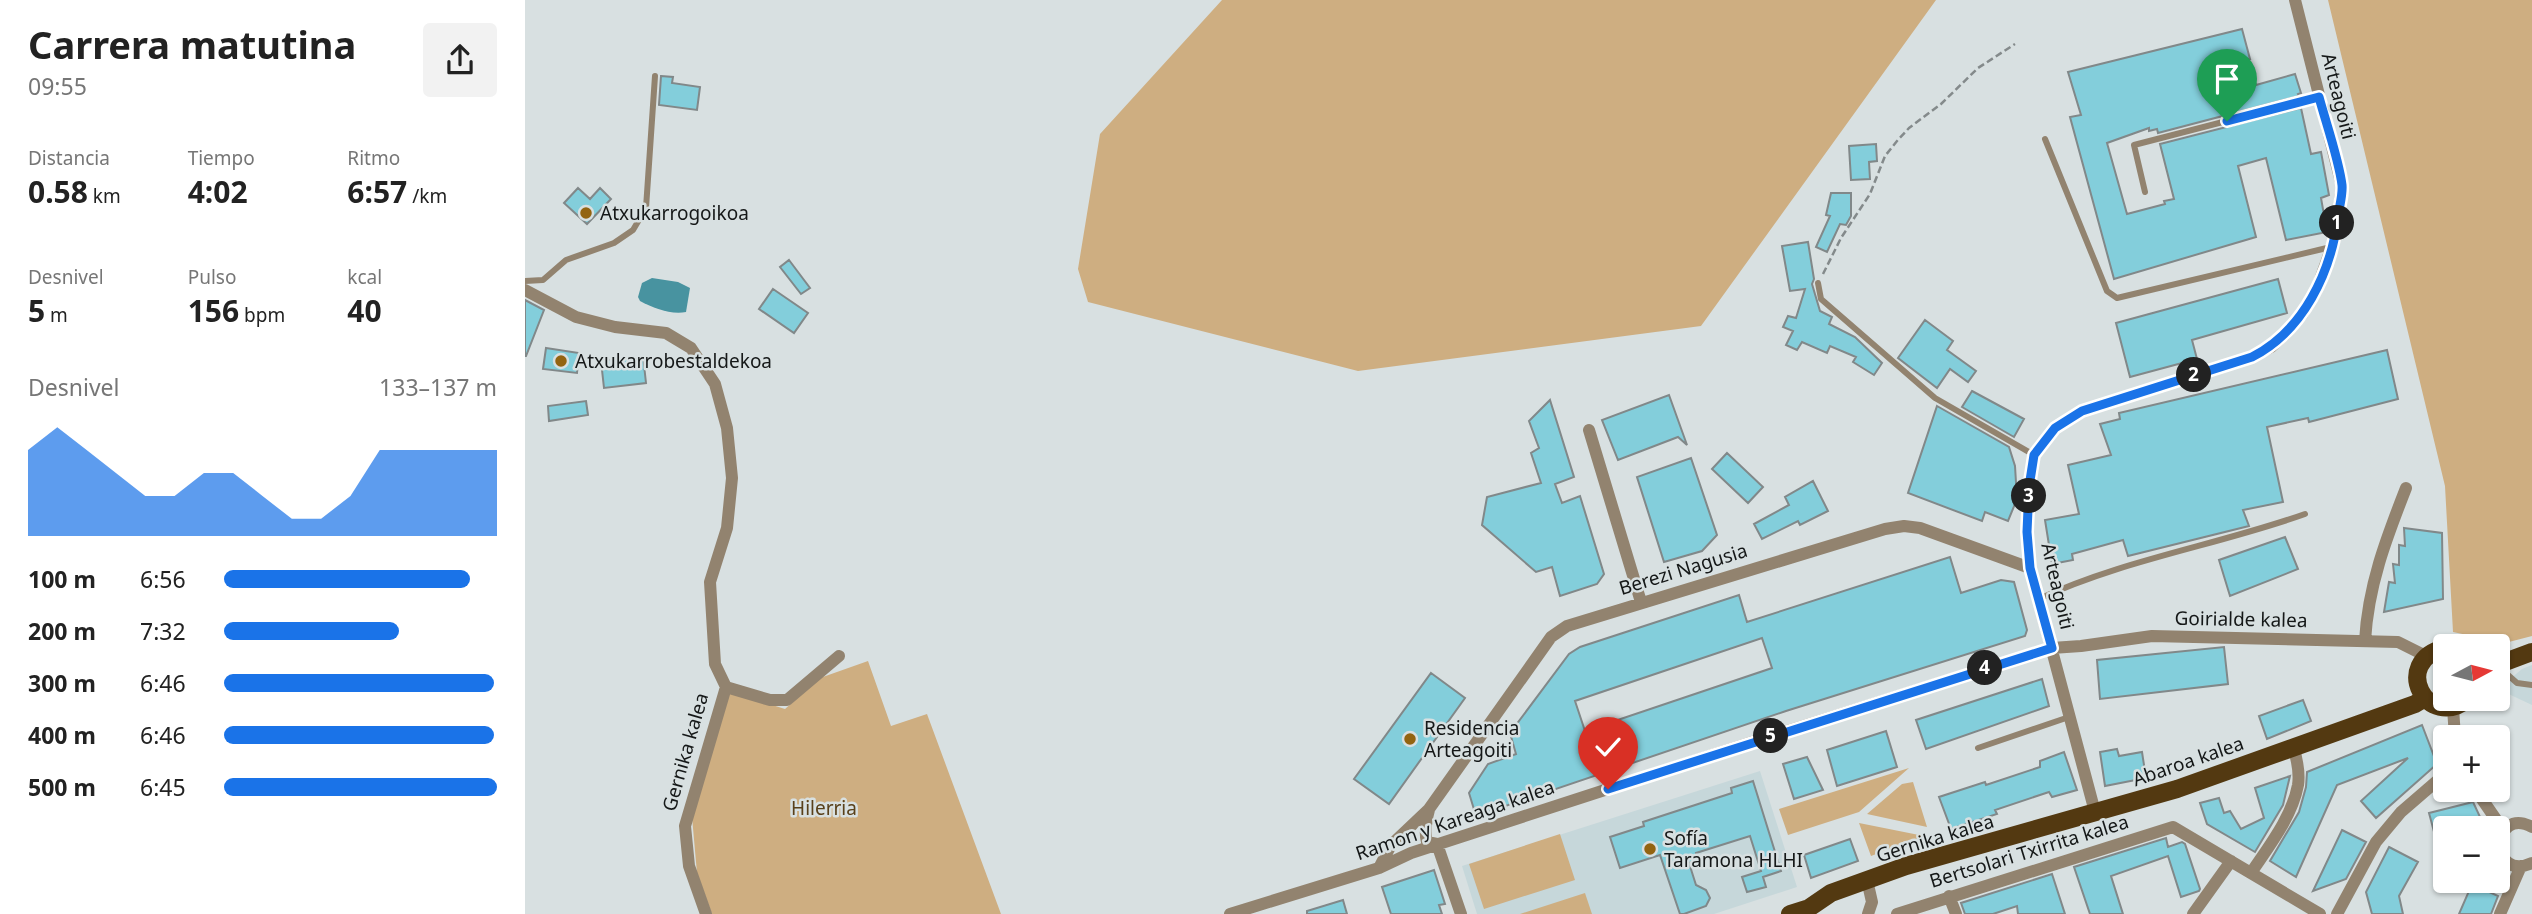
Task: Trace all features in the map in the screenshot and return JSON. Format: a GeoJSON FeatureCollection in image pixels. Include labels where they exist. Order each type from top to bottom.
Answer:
{"type":"FeatureCollection","features":[{"type":"Feature","properties":{"kind":"main road"},"geometry":{"type":"LineString","coordinates":[[2510,660],[2532,652]]}},
{"type":"Feature","properties":{"kind":"main road"},"geometry":{"type":"LineString","coordinates":[[2433,653],[2426,656],[2421,663],[2417,680],[2418,688],[2433,704]]}},
{"type":"Feature","properties":{"kind":"main road","name":"Abaroa kalea"},"geometry":{"type":"LineString","coordinates":[[2095,813],[2177,789],[2415,704],[2425,698]]}},
{"type":"Feature","properties":{"kind":"main road","name":"Gernika kalea"},"geometry":{"type":"LineString","coordinates":[[1790,914],[1811,911],[1831,893],[1906,866],[2095,813]]}},
{"type":"Feature","properties":{"kind":"street","name":"Arteagoiti"},"geometry":{"type":"LineString","coordinates":[[2095,813],[2030,568],[2027,532],[2034,455],[2055,428],[2082,411],[2252,357],[2271,347],[2303,313],[2316,291],[2333,247],[2342,187],[2295,0]]}},
{"type":"Feature","properties":{"kind":"street"},"geometry":{"type":"LineString","coordinates":[[525,290],[576,317],[615,327],[666,333],[691,348],[715,384],[727,428],[732,478],[727,528],[709,582],[715,664],[726,687]]}},
{"type":"Feature","properties":{"kind":"street"},"geometry":{"type":"LineString","coordinates":[[1589,430],[1641,601]]}},
{"type":"Feature","properties":{"kind":"street"},"geometry":{"type":"LineString","coordinates":[[2365,641],[2372,583],[2406,488]]}},
{"type":"Feature","properties":{"kind":"street","name":"Berezi Nagusia"},"geometry":{"type":"LineString","coordinates":[[1379,868],[1391,845],[1429,809],[1551,637],[1567,626],[1641,601],[1885,529],[1904,526],[1920,527],[2030,568]]}},
{"type":"Feature","properties":{"kind":"street","name":"Goirialde kalea"},"geometry":{"type":"LineString","coordinates":[[2052,648],[2152,636],[2398,642],[2426,656]]}},
{"type":"Feature","properties":{"kind":"street","name":"Ramon y Kareaga kalea"},"geometry":{"type":"LineString","coordinates":[[1230,914],[1379,868],[1437,844],[2052,648]]}},
{"type":"Feature","properties":{"kind":"street","name":"Gernika kalea"},"geometry":{"type":"LineString","coordinates":[[706,914],[688,866],[685,826],[726,687],[770,700],[787,700],[839,656]]}},
{"type":"Feature","properties":{"kind":"street"},"geometry":{"type":"LineString","coordinates":[[2251,873],[2277,834],[2298,784],[2298,765],[2293,746]]}},
{"type":"Feature","properties":{"kind":"street"},"geometry":{"type":"LineString","coordinates":[[2337,914],[2376,842],[2401,811],[2433,784]]}},
{"type":"Feature","properties":{"kind":"street"},"geometry":{"type":"LineString","coordinates":[[1429,809],[1425,825],[1427,842],[1437,844],[1461,914]]}},
{"type":"Feature","properties":{"kind":"street"},"geometry":{"type":"LineString","coordinates":[[2510,826],[2519,823],[2532,827]]}},
{"type":"Feature","properties":{"kind":"street","name":"Bertsolari Txirrita kalea"},"geometry":{"type":"LineString","coordinates":[[1898,914],[2173,827],[2231,861]]}},
{"type":"Feature","properties":{"kind":"street"},"geometry":{"type":"LineString","coordinates":[[1408,831],[1405,845],[1411,853]]}},
{"type":"Feature","properties":{"kind":"street"},"geometry":{"type":"LineString","coordinates":[[2193,914],[2231,861],[2320,914]]}},
{"type":"Feature","properties":{"kind":"street"},"geometry":{"type":"LineString","coordinates":[[2500,914],[2526,865]]}},
{"type":"Feature","properties":{"kind":"street"},"geometry":{"type":"LineString","coordinates":[[1867,880],[1872,902],[1868,914]]}},
{"type":"Feature","properties":{"kind":"street"},"geometry":{"type":"LineString","coordinates":[[1949,896],[1956,914]]}},
{"type":"Feature","properties":{"kind":"lane"},"geometry":{"type":"LineString","coordinates":[[525,281],[543,280],[566,260],[614,243],[633,230],[646,208],[655,76]]}},
{"type":"Feature","properties":{"kind":"lane"},"geometry":{"type":"LineString","coordinates":[[2145,192],[2134,145],[2319,97]]}},
{"type":"Feature","properties":{"kind":"lane"},"geometry":{"type":"LineString","coordinates":[[2045,139],[2107,291],[2117,298],[2333,247]]}},
{"type":"Feature","properties":{"kind":"lane"},"geometry":{"type":"LineString","coordinates":[[1818,283],[1821,299],[1935,398],[2034,455]]}},
{"type":"Feature","properties":{"kind":"lane"},"geometry":{"type":"LineString","coordinates":[[2039,598],[2085,579],[2246,534],[2305,514]]}},
{"type":"Feature","properties":{"kind":"lane"},"geometry":{"type":"LineString","coordinates":[[2510,677],[2517,683],[2532,685]]}},
{"type":"Feature","properties":{"kind":"lane"},"geometry":{"type":"LineString","coordinates":[[1978,748],[2070,716]]}},
{"type":"Feature","properties":{"kind":"path"},"geometry":{"type":"LineString","coordinates":[[1818,283],[1841,238],[1870,194],[1885,156],[1897,141],[1909,128],[1949,97],[1978,68],[2015,44]]}},
{"type":"Feature","properties":{"kind":"shaded area"},"geometry":{"type":"Polygon","coordinates":[[[2532,665],[2532,705],[2510,695],[2510,679],[2532,665]]]}},
{"type":"Feature","properties":{"kind":"shaded area","name":"Sofía Taramona HLHI"},"geometry":{"type":"Polygon","coordinates":[[[1760,771],[1797,887],[1714,914],[1477,914],[1462,866],[1760,771]]]}},
{"type":"Feature","properties":{"kind":"green space"},"geometry":{"type":"Polygon","coordinates":[[[1222,0],[1936,0],[1701,326],[1358,371],[1088,302],[1078,269],[1100,134],[1222,0]]]}},
{"type":"Feature","properties":{"kind":"green space"},"geometry":{"type":"Polygon","coordinates":[[[2328,0],[2532,0],[2532,636],[2510,642],[2510,634],[2453,632],[2445,486],[2328,0]]]}},
{"type":"Feature","properties":{"kind":"green space","name":"Hilerria"},"geometry":{"type":"Polygon","coordinates":[[[868,661],[891,726],[927,714],[1001,914],[712,914],[697,873],[692,817],[727,691],[785,709],[820,678],[868,661]]]}},
{"type":"Feature","properties":{"kind":"green space"},"geometry":{"type":"Polygon","coordinates":[[[1909,768],[1859,812],[1788,835],[1779,809],[1909,768]]]}},
{"type":"Feature","properties":{"kind":"green space"},"geometry":{"type":"Polygon","coordinates":[[[1913,782],[1927,827],[1867,814],[1902,784],[1913,782]]]}},
{"type":"Feature","properties":{"kind":"green space"},"geometry":{"type":"Polygon","coordinates":[[[1859,823],[1924,836],[1871,856],[1859,823]]]}},
{"type":"Feature","properties":{"kind":"green space"},"geometry":{"type":"Polygon","coordinates":[[[1560,834],[1575,880],[1484,909],[1469,864],[1560,834]]]}},
{"type":"Feature","properties":{"kind":"green space"},"geometry":{"type":"Polygon","coordinates":[[[1585,893],[1592,914],[1520,914],[1585,893]]]}},
{"type":"Feature","properties":{"kind":"water"},"geometry":{"type":"Polygon","coordinates":[[[652,278],[678,282],[690,288],[686,312],[674,313],[640,301],[638,297],[642,283],[652,278]]]}},
{"type":"Feature","properties":{"kind":"building"},"geometry":{"type":"Polygon","coordinates":[[[2242,29],[2250,59],[2247,59],[2256,85],[2295,74],[2301,93],[2299,96],[2158,133],[2157,129],[2149,131],[2149,128],[2107,143],[2127,214],[2174,199],[2160,144],[2301,108],[2311,154],[2321,152],[2329,195],[2321,198],[2327,232],[2286,240],[2266,158],[2238,166],[2256,237],[2114,279],[2070,117],[2081,115],[2068,72],[2242,29]]]}},
{"type":"Feature","properties":{"kind":"building"},"geometry":{"type":"Polygon","coordinates":[[[661,76],[673,77],[672,83],[700,87],[697,110],[659,105],[661,76]]]}},
{"type":"Feature","properties":{"kind":"building"},"geometry":{"type":"Polygon","coordinates":[[[1876,144],[1877,161],[1869,162],[1870,179],[1851,180],[1849,146],[1876,144]]]}},
{"type":"Feature","properties":{"kind":"building","name":"Atxukarrogoikoa"},"geometry":{"type":"Polygon","coordinates":[[[578,188],[590,199],[600,188],[611,199],[587,224],[564,203],[578,188]]]}},
{"type":"Feature","properties":{"kind":"building"},"geometry":{"type":"Polygon","coordinates":[[[1831,193],[1851,193],[1851,216],[1846,225],[1840,224],[1827,252],[1816,247],[1830,216],[1826,215],[1831,193]]]}},
{"type":"Feature","properties":{"kind":"building"},"geometry":{"type":"Polygon","coordinates":[[[1808,242],[1814,279],[1812,284],[1820,311],[1832,317],[1829,324],[1855,337],[1882,363],[1874,375],[1853,362],[1856,357],[1830,346],[1827,353],[1802,342],[1797,350],[1786,345],[1793,331],[1783,327],[1788,316],[1796,318],[1805,289],[1790,291],[1782,246],[1808,242]]]}},
{"type":"Feature","properties":{"kind":"building"},"geometry":{"type":"Polygon","coordinates":[[[789,260],[810,288],[801,294],[780,267],[789,260]]]}},
{"type":"Feature","properties":{"kind":"building"},"geometry":{"type":"Polygon","coordinates":[[[2278,279],[2287,313],[2192,340],[2197,359],[2130,377],[2116,323],[2278,279]]]}},
{"type":"Feature","properties":{"kind":"building"},"geometry":{"type":"Polygon","coordinates":[[[773,289],[808,313],[794,333],[759,309],[773,289]]]}},
{"type":"Feature","properties":{"kind":"building"},"geometry":{"type":"Polygon","coordinates":[[[525,300],[544,310],[526,356],[525,356],[525,300]]]}},
{"type":"Feature","properties":{"kind":"building"},"geometry":{"type":"Polygon","coordinates":[[[1925,320],[1953,341],[1947,350],[1976,371],[1968,382],[1950,369],[1937,388],[1898,358],[1925,320]]]}},
{"type":"Feature","properties":{"kind":"building","name":"Atxukarrobestaldekoa"},"geometry":{"type":"Polygon","coordinates":[[[546,348],[579,353],[577,373],[543,369],[546,348]]]}},
{"type":"Feature","properties":{"kind":"building"},"geometry":{"type":"Polygon","coordinates":[[[2387,350],[2398,399],[2309,422],[2308,418],[2267,427],[2283,502],[2243,510],[2249,526],[2128,556],[2123,540],[2072,554],[2073,560],[2052,564],[2045,520],[2079,514],[2068,465],[2111,455],[2100,424],[2120,419],[2119,413],[2387,350]]]}},
{"type":"Feature","properties":{"kind":"building"},"geometry":{"type":"Polygon","coordinates":[[[643,356],[646,383],[604,388],[601,361],[643,356]]]}},
{"type":"Feature","properties":{"kind":"building"},"geometry":{"type":"Polygon","coordinates":[[[1972,391],[2024,419],[2014,437],[1962,407],[1972,391]]]}},
{"type":"Feature","properties":{"kind":"building"},"geometry":{"type":"Polygon","coordinates":[[[1669,395],[1687,445],[1678,437],[1618,460],[1602,420],[1669,395]]]}},
{"type":"Feature","properties":{"kind":"building"},"geometry":{"type":"Polygon","coordinates":[[[1550,400],[1574,477],[1555,484],[1562,503],[1580,496],[1604,574],[1597,584],[1560,596],[1552,567],[1536,572],[1482,525],[1487,497],[1541,483],[1531,453],[1539,448],[1529,421],[1550,400]]]}},
{"type":"Feature","properties":{"kind":"building"},"geometry":{"type":"Polygon","coordinates":[[[586,401],[588,415],[549,421],[548,406],[586,401]]]}},
{"type":"Feature","properties":{"kind":"building"},"geometry":{"type":"Polygon","coordinates":[[[1937,406],[2009,447],[2015,466],[2017,499],[2008,521],[1985,512],[1982,521],[1908,493],[1937,406]]]}},
{"type":"Feature","properties":{"kind":"building"},"geometry":{"type":"Polygon","coordinates":[[[1727,453],[1763,487],[1748,503],[1712,469],[1727,453]]]}},
{"type":"Feature","properties":{"kind":"building"},"geometry":{"type":"Polygon","coordinates":[[[1691,458],[1717,535],[1702,551],[1664,562],[1637,477],[1691,458]]]}},
{"type":"Feature","properties":{"kind":"building"},"geometry":{"type":"Polygon","coordinates":[[[1813,481],[1828,511],[1800,525],[1798,521],[1762,539],[1754,524],[1789,505],[1785,497],[1813,481]]]}},
{"type":"Feature","properties":{"kind":"building"},"geometry":{"type":"Polygon","coordinates":[[[2404,528],[2442,533],[2443,599],[2384,612],[2389,582],[2395,583],[2393,564],[2399,565],[2399,545],[2405,546],[2404,528]]]}},
{"type":"Feature","properties":{"kind":"building"},"geometry":{"type":"Polygon","coordinates":[[[2285,537],[2298,569],[2230,596],[2219,560],[2285,537]]]}},
{"type":"Feature","properties":{"kind":"building"},"geometry":{"type":"Polygon","coordinates":[[[1950,557],[1961,593],[2001,580],[2014,582],[2027,630],[2025,636],[1786,711],[1476,816],[1469,793],[1488,764],[1516,754],[1510,733],[1569,654],[1580,647],[1739,595],[1747,622],[1950,557]],[[1762,638],[1575,701],[1585,731],[1772,668],[1762,638]]]}},
{"type":"Feature","properties":{"kind":"building"},"geometry":{"type":"Polygon","coordinates":[[[2224,647],[2228,684],[2100,699],[2097,660],[2224,647]]]}},
{"type":"Feature","properties":{"kind":"building","name":"Residencia Arteagoiti"},"geometry":{"type":"Polygon","coordinates":[[[1431,673],[1465,698],[1389,804],[1354,779],[1431,673]]]}},
{"type":"Feature","properties":{"kind":"building"},"geometry":{"type":"Polygon","coordinates":[[[2042,679],[2049,706],[1926,749],[1916,720],[2042,679]]]}},
{"type":"Feature","properties":{"kind":"building"},"geometry":{"type":"Polygon","coordinates":[[[2303,700],[2311,721],[2267,739],[2259,716],[2303,700]]]}},
{"type":"Feature","properties":{"kind":"building"},"geometry":{"type":"Polygon","coordinates":[[[2422,725],[2433,754],[2433,768],[2376,818],[2361,801],[2408,758],[2337,785],[2296,877],[2270,861],[2299,812],[2307,772],[2422,725]]]}},
{"type":"Feature","properties":{"kind":"building"},"geometry":{"type":"Polygon","coordinates":[[[1886,731],[1897,767],[1837,786],[1827,750],[1886,731]]]}},
{"type":"Feature","properties":{"kind":"building"},"geometry":{"type":"Polygon","coordinates":[[[2117,749],[2119,756],[2142,752],[2146,778],[2105,786],[2100,752],[2117,749]]]}},
{"type":"Feature","properties":{"kind":"building"},"geometry":{"type":"Polygon","coordinates":[[[2064,752],[2077,790],[2052,797],[2049,792],[1995,810],[1997,814],[1951,829],[1939,797],[2040,767],[2040,761],[2064,752]]]}},
{"type":"Feature","properties":{"kind":"building"},"geometry":{"type":"Polygon","coordinates":[[[1807,757],[1823,790],[1794,799],[1783,764],[1807,757]]]}},
{"type":"Feature","properties":{"kind":"building"},"geometry":{"type":"Polygon","coordinates":[[[2290,776],[2283,805],[2255,852],[2207,824],[2200,803],[2219,798],[2224,813],[2230,811],[2241,829],[2264,818],[2255,788],[2290,776]]]}},
{"type":"Feature","properties":{"kind":"building"},"geometry":{"type":"Polygon","coordinates":[[[1753,781],[1781,871],[1763,877],[1766,887],[1747,892],[1742,877],[1761,871],[1750,836],[1696,853],[1698,860],[1689,863],[1696,885],[1706,890],[1710,898],[1706,906],[1684,914],[1680,914],[1660,855],[1620,868],[1610,837],[1644,826],[1643,822],[1732,793],[1731,788],[1753,781]]]}},
{"type":"Feature","properties":{"kind":"building"},"geometry":{"type":"Polygon","coordinates":[[[2473,802],[2480,816],[2433,816],[2433,828],[2429,813],[2473,802]]]}},
{"type":"Feature","properties":{"kind":"building"},"geometry":{"type":"Polygon","coordinates":[[[2342,830],[2366,842],[2346,879],[2313,891],[2342,830]]]}},
{"type":"Feature","properties":{"kind":"building"},"geometry":{"type":"Polygon","coordinates":[[[2166,838],[2168,847],[2182,842],[2185,844],[2199,891],[2181,897],[2168,856],[2111,876],[2123,914],[2090,914],[2074,867],[2166,838]]]}},
{"type":"Feature","properties":{"kind":"building"},"geometry":{"type":"Polygon","coordinates":[[[1850,839],[1858,861],[1811,878],[1804,855],[1850,839]]]}},
{"type":"Feature","properties":{"kind":"building"},"geometry":{"type":"Polygon","coordinates":[[[2389,847],[2418,862],[2399,896],[2403,914],[2372,914],[2366,892],[2389,847]]]}},
{"type":"Feature","properties":{"kind":"building"},"geometry":{"type":"Polygon","coordinates":[[[1434,870],[1445,904],[1439,905],[1442,914],[1391,914],[1382,887],[1434,870]]]}},
{"type":"Feature","properties":{"kind":"building"},"geometry":{"type":"Polygon","coordinates":[[[2052,874],[2065,914],[2018,914],[2017,906],[1993,914],[1965,914],[1961,903],[2052,874]]]}},
{"type":"Feature","properties":{"kind":"building"},"geometry":{"type":"Polygon","coordinates":[[[2468,893],[2492,893],[2498,896],[2491,914],[2459,914],[2468,893]]]}},
{"type":"Feature","properties":{"kind":"building"},"geometry":{"type":"Polygon","coordinates":[[[1343,900],[1347,914],[1307,914],[1307,911],[1343,900]]]}},
{"type":"Feature","properties":{"kind":"place","name":"Atxukarrogoikoa"},"geometry":{"type":"Point","coordinates":[586,213]}},
{"type":"Feature","properties":{"kind":"place","name":"Atxukarrobestaldekoa"},"geometry":{"type":"Point","coordinates":[561,361]}},
{"type":"Feature","properties":{"kind":"place","name":"Residencia Arteagoiti"},"geometry":{"type":"Point","coordinates":[1410,739]}},
{"type":"Feature","properties":{"kind":"place","name":"Sofía Taramona HLHI"},"geometry":{"type":"Point","coordinates":[1650,849]}},
{"type":"Feature","properties":{"kind":"route"},"geometry":{"type":"LineString","coordinates":[[1608,789],[2052,648],[2030,568],[2027,532],[2034,455],[2055,428],[2082,411],[2252,357],[2271,347],[2303,313],[2316,291],[2333,247],[2342,187],[2319,97],[2227,121]]}}]}
